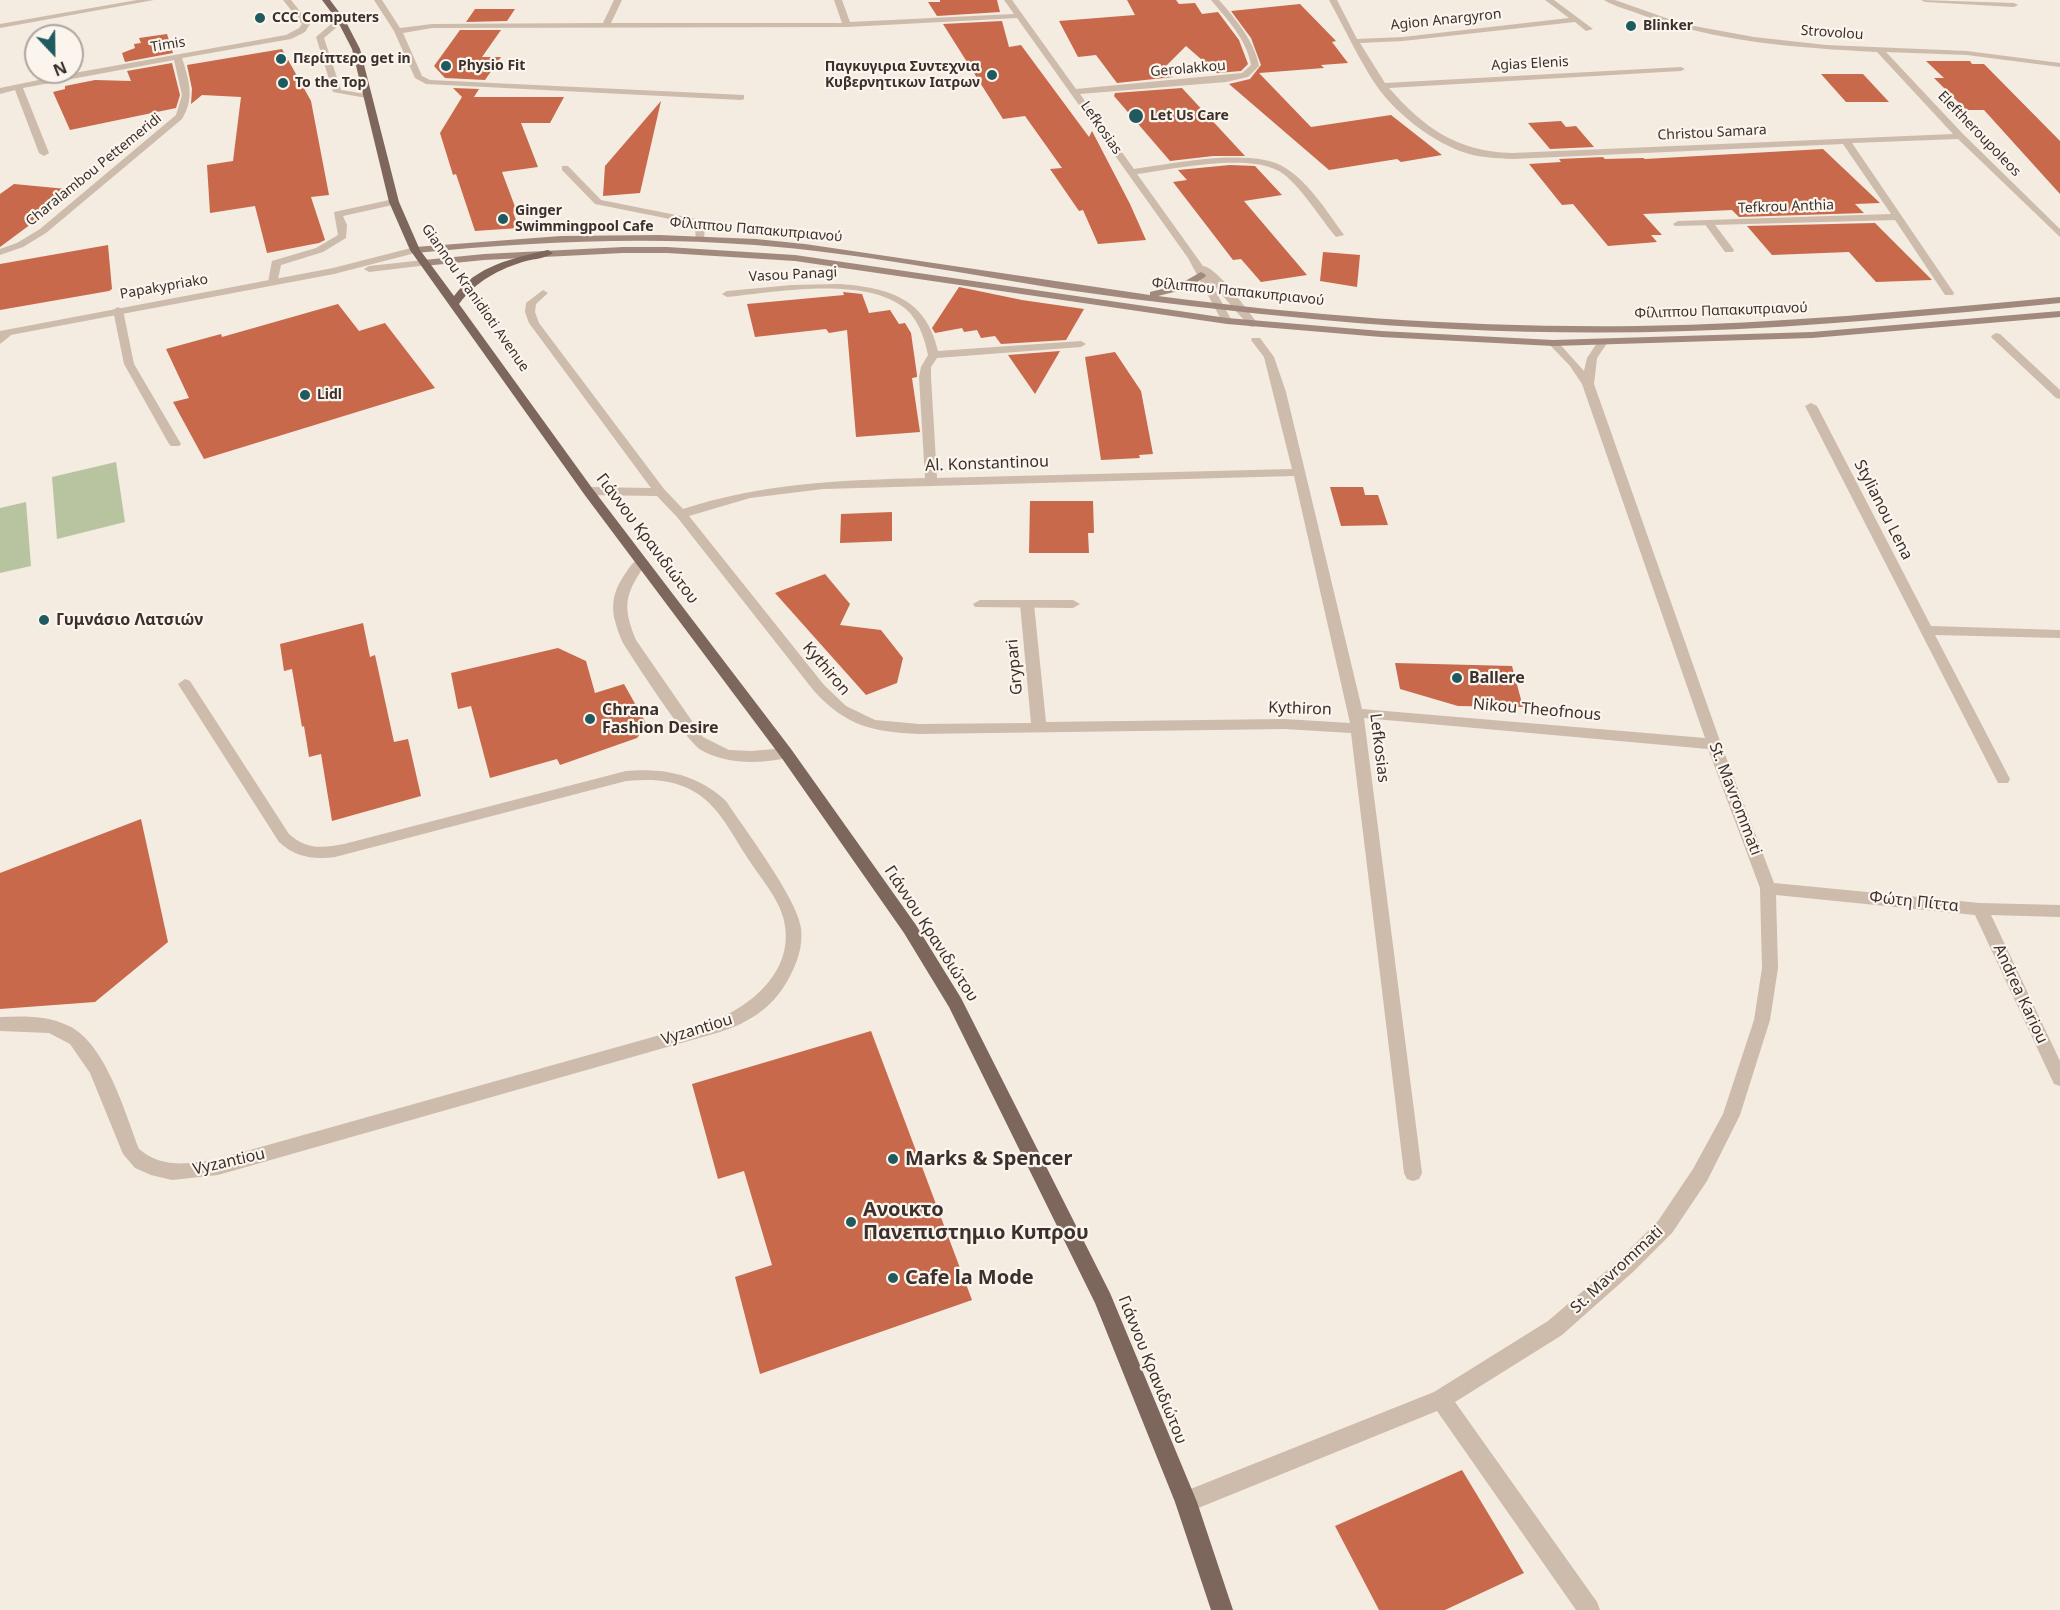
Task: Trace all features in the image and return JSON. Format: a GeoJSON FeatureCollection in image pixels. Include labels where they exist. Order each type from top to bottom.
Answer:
{"type":"FeatureCollection","features":[{"type":"Feature","properties":{"kind":"main road","name":"Giannou Kranidioti Avenue"},"geometry":{"type":"LineString","coordinates":[[326,0],[341,20],[356,49],[394,202],[415,250],[553,441]]}},
{"type":"Feature","properties":{"kind":"main road","name":"Φίλιππου Παπακυπριανού"},"geometry":{"type":"LineString","coordinates":[[415,250],[543,239],[699,238],[804,247],[1220,307],[1380,322],[1635,329],[1802,324],[2060,300]]}},
{"type":"Feature","properties":{"kind":"main road","name":"Φίλιππου Παπακυπριανού"},"geometry":{"type":"LineString","coordinates":[[424,263],[548,253],[667,250],[795,258],[1253,324],[1381,334],[1552,343],[1805,335],[2060,314]]}},
{"type":"Feature","properties":{"kind":"main road"},"geometry":{"type":"LineString","coordinates":[[453,304],[468,285],[484,273],[512,262],[548,253]]}},
{"type":"Feature","properties":{"kind":"main road"},"geometry":{"type":"LineString","coordinates":[[1139,296],[1182,287],[1201,274]]}},
{"type":"Feature","properties":{"kind":"main road","name":"Γιάννου Κρανιδιώτου"},"geometry":{"type":"LineString","coordinates":[[553,441],[641,562],[786,753],[910,929],[965,1021],[1103,1299],[1186,1502]]}},
{"type":"Feature","properties":{"kind":"main road"},"geometry":{"type":"LineString","coordinates":[[1186,1502],[1222,1610]]}},
{"type":"Feature","properties":{"kind":"street"},"geometry":{"type":"LineString","coordinates":[[0,26],[150,0]]}},
{"type":"Feature","properties":{"kind":"street","name":"Timis"},"geometry":{"type":"LineString","coordinates":[[0,92],[276,40],[297,34],[306,24],[287,0]]}},
{"type":"Feature","properties":{"kind":"street"},"geometry":{"type":"LineString","coordinates":[[378,0],[398,31],[419,78],[429,82],[741,97]]}},
{"type":"Feature","properties":{"kind":"street"},"geometry":{"type":"LineString","coordinates":[[606,25],[618,0]]}},
{"type":"Feature","properties":{"kind":"street"},"geometry":{"type":"LineString","coordinates":[[838,0],[847,25]]}},
{"type":"Feature","properties":{"kind":"street","name":"Lefkosias"},"geometry":{"type":"LineString","coordinates":[[1008,0],[1193,258],[1253,324]]}},
{"type":"Feature","properties":{"kind":"street","name":"Gerolakkou"},"geometry":{"type":"LineString","coordinates":[[1076,92],[1226,79],[1250,73],[1255,66],[1254,57],[1224,9],[1215,0]]}},
{"type":"Feature","properties":{"kind":"street"},"geometry":{"type":"LineString","coordinates":[[1333,0],[1381,86]]}},
{"type":"Feature","properties":{"kind":"street"},"geometry":{"type":"LineString","coordinates":[[1549,0],[1589,29]]}},
{"type":"Feature","properties":{"kind":"street","name":"Strovolou"},"geometry":{"type":"LineString","coordinates":[[1608,0],[1660,20],[1725,35],[1816,46],[1967,53],[2060,65]]}},
{"type":"Feature","properties":{"kind":"street"},"geometry":{"type":"LineString","coordinates":[[1925,0],[2014,5]]}},
{"type":"Feature","properties":{"kind":"street"},"geometry":{"type":"LineString","coordinates":[[398,31],[432,26],[847,25],[1020,16]]}},
{"type":"Feature","properties":{"kind":"street"},"geometry":{"type":"LineString","coordinates":[[341,20],[320,37],[337,92],[369,97]]}},
{"type":"Feature","properties":{"kind":"street","name":"Agion Anargyron"},"geometry":{"type":"LineString","coordinates":[[1355,41],[1403,39],[1576,20]]}},
{"type":"Feature","properties":{"kind":"street","name":"Eleftheroupoleos"},"geometry":{"type":"LineString","coordinates":[[1880,50],[1960,136],[2060,234]]}},
{"type":"Feature","properties":{"kind":"street","name":"Charalambou Pettemeridi"},"geometry":{"type":"LineString","coordinates":[[0,252],[21,245],[43,231],[179,117],[188,101],[188,94],[178,58]]}},
{"type":"Feature","properties":{"kind":"street","name":"Agias Elenis"},"geometry":{"type":"LineString","coordinates":[[1381,86],[1681,69]]}},
{"type":"Feature","properties":{"kind":"street","name":"Christou Samara"},"geometry":{"type":"LineString","coordinates":[[1381,86],[1408,115],[1466,152],[1486,156],[1960,136]]}},
{"type":"Feature","properties":{"kind":"street"},"geometry":{"type":"LineString","coordinates":[[18,87],[44,153]]}},
{"type":"Feature","properties":{"kind":"street"},"geometry":{"type":"LineString","coordinates":[[1846,141],[1949,293]]}},
{"type":"Feature","properties":{"kind":"street"},"geometry":{"type":"LineString","coordinates":[[1132,172],[1232,160],[1265,162],[1287,173],[1339,235]]}},
{"type":"Feature","properties":{"kind":"street"},"geometry":{"type":"LineString","coordinates":[[565,168],[594,200],[693,221],[699,225],[699,238]]}},
{"type":"Feature","properties":{"kind":"street"},"geometry":{"type":"LineString","coordinates":[[273,282],[276,263],[299,254],[321,250],[333,245],[343,236],[342,225],[337,214],[394,202]]}},
{"type":"Feature","properties":{"kind":"street","name":"Tefkrou Anthia"},"geometry":{"type":"LineString","coordinates":[[1678,224],[1896,217]]}},
{"type":"Feature","properties":{"kind":"street"},"geometry":{"type":"LineString","coordinates":[[1709,224],[1729,250]]}},
{"type":"Feature","properties":{"kind":"street","name":"Papakypriako"},"geometry":{"type":"LineString","coordinates":[[5,333],[334,271],[415,250]]}},
{"type":"Feature","properties":{"kind":"street","name":"Lefkosias"},"geometry":{"type":"LineString","coordinates":[[1193,258],[1227,321]]}},
{"type":"Feature","properties":{"kind":"street","name":"Papakypriako"},"geometry":{"type":"LineString","coordinates":[[334,271],[424,263]]}},
{"type":"Feature","properties":{"kind":"street","name":"Vasou Panagi"},"geometry":{"type":"LineString","coordinates":[[727,294],[817,287],[860,289],[882,293],[900,300],[915,314],[928,332],[933,355]]}},
{"type":"Feature","properties":{"kind":"street","name":"Kythiron"},"geometry":{"type":"LineString","coordinates":[[543,293],[531,303],[534,323],[660,492],[681,514],[819,688],[837,709],[846,714],[869,724],[899,728],[1284,724],[1357,720]]}},
{"type":"Feature","properties":{"kind":"street"},"geometry":{"type":"LineString","coordinates":[[118,310],[129,364],[175,444]]}},
{"type":"Feature","properties":{"kind":"street"},"geometry":{"type":"LineString","coordinates":[[0,341],[5,333]]}},
{"type":"Feature","properties":{"kind":"street"},"geometry":{"type":"LineString","coordinates":[[1996,336],[2060,396]]}},
{"type":"Feature","properties":{"kind":"street","name":"Lefkosias"},"geometry":{"type":"LineString","coordinates":[[1256,340],[1269,357],[1280,392],[1357,720],[1413,1173]]}},
{"type":"Feature","properties":{"kind":"street"},"geometry":{"type":"LineString","coordinates":[[1588,384],[1592,358],[1603,342]]}},
{"type":"Feature","properties":{"kind":"street","name":"St. Mavrommati"},"geometry":{"type":"LineString","coordinates":[[1186,1502],[1441,1399],[1555,1328],[1626,1266],[1665,1227],[1700,1175],[1731,1115],[1762,1020],[1770,968],[1771,925],[1768,888],[1714,744],[1588,384],[1574,364],[1552,343]]}},
{"type":"Feature","properties":{"kind":"street"},"geometry":{"type":"LineString","coordinates":[[931,482],[925,377],[926,367],[933,355],[1081,344]]}},
{"type":"Feature","properties":{"kind":"street","name":"Stylianou Lena"},"geometry":{"type":"LineString","coordinates":[[1811,405],[2003,779]]}},
{"type":"Feature","properties":{"kind":"street","name":"Al. Konstantinou"},"geometry":{"type":"LineString","coordinates":[[681,514],[713,502],[760,493],[817,487],[1298,472]]}},
{"type":"Feature","properties":{"kind":"street"},"geometry":{"type":"LineString","coordinates":[[588,491],[660,492]]}},
{"type":"Feature","properties":{"kind":"street"},"geometry":{"type":"LineString","coordinates":[[641,562],[627,578],[619,595],[624,628],[629,641],[698,741],[707,748],[727,756],[743,757],[786,753]]}},
{"type":"Feature","properties":{"kind":"street"},"geometry":{"type":"LineString","coordinates":[[980,604],[1073,604]]}},
{"type":"Feature","properties":{"kind":"street","name":"Grypari"},"geometry":{"type":"LineString","coordinates":[[1027,604],[1039,727]]}},
{"type":"Feature","properties":{"kind":"street"},"geometry":{"type":"LineString","coordinates":[[1926,630],[2060,634]]}},
{"type":"Feature","properties":{"kind":"street","name":"Vyzantiou"},"geometry":{"type":"LineString","coordinates":[[0,1024],[43,1025],[65,1032],[77,1040],[93,1059],[132,1154],[141,1163],[153,1169],[168,1173],[187,1172],[218,1167],[739,1018],[767,998],[784,971],[794,931],[787,908],[721,805],[711,794],[693,783],[656,774],[626,776],[344,850],[331,853],[305,852],[297,850],[284,838],[185,684]]}},
{"type":"Feature","properties":{"kind":"street","name":"Nikou Theofnous"},"geometry":{"type":"LineString","coordinates":[[1357,720],[1714,744]]}},
{"type":"Feature","properties":{"kind":"street","name":"Φώτη Πίττα"},"geometry":{"type":"LineString","coordinates":[[1768,888],[1980,909],[2060,911]]}},
{"type":"Feature","properties":{"kind":"street","name":"Andrea Kariou"},"geometry":{"type":"LineString","coordinates":[[1980,909],[2060,1079]]}},
{"type":"Feature","properties":{"kind":"street"},"geometry":{"type":"LineString","coordinates":[[1441,1399],[1589,1610]]}},
{"type":"Feature","properties":{"kind":"green space"},"geometry":{"type":"Polygon","coordinates":[[[116,462],[125,522],[57,539],[52,477],[116,462]]]}},
{"type":"Feature","properties":{"kind":"green space"},"geometry":{"type":"Polygon","coordinates":[[[26,502],[31,566],[0,573],[0,508],[26,502]]]}},
{"type":"Feature","properties":{"kind":"building"},"geometry":{"type":"Polygon","coordinates":[[[940,0],[997,0],[1000,12],[937,16],[928,2],[940,2],[940,0]]]}},
{"type":"Feature","properties":{"kind":"building"},"geometry":{"type":"Polygon","coordinates":[[[1127,0],[1176,0],[1179,4],[1195,3],[1202,14],[1218,12],[1239,40],[1248,64],[1241,71],[1217,73],[1186,46],[1164,68],[1173,77],[1117,83],[1096,55],[1078,57],[1059,21],[1135,15],[1127,0]]]}},
{"type":"Feature","properties":{"kind":"building"},"geometry":{"type":"Polygon","coordinates":[[[1300,4],[1336,41],[1332,42],[1348,63],[1321,65],[1324,68],[1259,73],[1311,127],[1391,115],[1442,155],[1401,162],[1397,159],[1329,170],[1229,84],[1250,79],[1261,65],[1251,38],[1231,11],[1300,4]]]}},
{"type":"Feature","properties":{"kind":"building"},"geometry":{"type":"Polygon","coordinates":[[[475,9],[515,9],[507,21],[466,22],[475,9]]]}},
{"type":"Feature","properties":{"kind":"building"},"geometry":{"type":"Polygon","coordinates":[[[1002,21],[1009,47],[1021,45],[1089,137],[1092,131],[1146,240],[1098,244],[1083,210],[1079,211],[1050,169],[1062,168],[1025,116],[1003,119],[943,24],[1002,21]]]}},
{"type":"Feature","properties":{"kind":"building"},"geometry":{"type":"Polygon","coordinates":[[[460,30],[501,30],[482,57],[501,57],[485,80],[445,78],[434,66],[460,30]]]}},
{"type":"Feature","properties":{"kind":"building"},"geometry":{"type":"Polygon","coordinates":[[[167,34],[173,53],[125,62],[122,53],[135,48],[134,44],[141,43],[139,38],[167,34]]]}},
{"type":"Feature","properties":{"kind":"building"},"geometry":{"type":"Polygon","coordinates":[[[282,49],[311,101],[329,195],[311,197],[325,240],[267,253],[255,206],[210,213],[207,165],[233,161],[241,97],[202,95],[191,104],[192,89],[187,65],[282,49]]]}},
{"type":"Feature","properties":{"kind":"building"},"geometry":{"type":"Polygon","coordinates":[[[1926,61],[1970,61],[1972,64],[1984,64],[2060,141],[2060,194],[1984,110],[1966,110],[1934,78],[1944,78],[1926,61]]]}},
{"type":"Feature","properties":{"kind":"building"},"geometry":{"type":"Polygon","coordinates":[[[172,63],[180,95],[176,108],[70,130],[53,92],[65,89],[65,86],[95,80],[131,81],[127,71],[172,63]]]}},
{"type":"Feature","properties":{"kind":"building"},"geometry":{"type":"Polygon","coordinates":[[[1821,74],[1863,74],[1889,102],[1846,102],[1821,74]]]}},
{"type":"Feature","properties":{"kind":"building"},"geometry":{"type":"Polygon","coordinates":[[[453,88],[479,89],[474,97],[564,97],[550,123],[521,123],[538,167],[502,172],[517,212],[513,212],[519,228],[475,231],[456,174],[453,175],[440,133],[462,97],[453,88]]]}},
{"type":"Feature","properties":{"kind":"building"},"geometry":{"type":"Polygon","coordinates":[[[1182,88],[1245,156],[1213,156],[1170,161],[1114,96],[1115,93],[1182,88]]]}},
{"type":"Feature","properties":{"kind":"building"},"geometry":{"type":"Polygon","coordinates":[[[661,101],[640,193],[603,196],[605,166],[661,101]]]}},
{"type":"Feature","properties":{"kind":"building"},"geometry":{"type":"Polygon","coordinates":[[[1561,121],[1566,127],[1576,126],[1594,147],[1550,149],[1528,123],[1561,121]]]}},
{"type":"Feature","properties":{"kind":"building"},"geometry":{"type":"Polygon","coordinates":[[[1823,149],[1880,203],[1855,204],[1864,213],[1739,217],[1732,210],[1643,214],[1662,235],[1651,235],[1657,242],[1608,246],[1573,204],[1562,205],[1529,164],[1561,162],[1559,159],[1603,157],[1605,159],[1645,159],[1823,149]]]}},
{"type":"Feature","properties":{"kind":"building"},"geometry":{"type":"Polygon","coordinates":[[[1230,165],[1255,166],[1282,195],[1244,201],[1307,275],[1261,282],[1241,259],[1233,260],[1173,182],[1187,180],[1178,170],[1230,165]]]}},
{"type":"Feature","properties":{"kind":"building"},"geometry":{"type":"Polygon","coordinates":[[[14,184],[77,190],[0,247],[0,194],[14,184]]]}},
{"type":"Feature","properties":{"kind":"building"},"geometry":{"type":"Polygon","coordinates":[[[1875,223],[1932,280],[1876,282],[1849,252],[1772,255],[1747,226],[1875,223]]]}},
{"type":"Feature","properties":{"kind":"building"},"geometry":{"type":"Polygon","coordinates":[[[108,245],[112,289],[109,291],[0,310],[0,264],[108,245]]]}},
{"type":"Feature","properties":{"kind":"building"},"geometry":{"type":"Polygon","coordinates":[[[1323,252],[1360,255],[1357,287],[1320,281],[1323,252]]]}},
{"type":"Feature","properties":{"kind":"building"},"geometry":{"type":"Polygon","coordinates":[[[959,287],[1022,300],[1084,309],[1066,340],[1001,344],[995,336],[981,338],[977,330],[964,332],[962,328],[935,333],[932,328],[959,287]]]}},
{"type":"Feature","properties":{"kind":"building"},"geometry":{"type":"Polygon","coordinates":[[[843,292],[862,294],[869,313],[890,310],[899,324],[905,323],[911,333],[917,375],[912,378],[920,432],[856,437],[847,330],[829,333],[826,329],[755,337],[747,304],[844,295],[843,292]]]}},
{"type":"Feature","properties":{"kind":"building","name":"Lidl"},"geometry":{"type":"Polygon","coordinates":[[[338,304],[359,331],[385,323],[435,388],[204,459],[173,402],[189,398],[166,349],[221,334],[222,337],[338,304]]]}},
{"type":"Feature","properties":{"kind":"building"},"geometry":{"type":"Polygon","coordinates":[[[1060,351],[1035,394],[1008,355],[1060,351]]]}},
{"type":"Feature","properties":{"kind":"building"},"geometry":{"type":"Polygon","coordinates":[[[1115,352],[1141,391],[1153,454],[1139,455],[1140,458],[1101,460],[1085,357],[1115,352]]]}},
{"type":"Feature","properties":{"kind":"building"},"geometry":{"type":"Polygon","coordinates":[[[1330,487],[1363,487],[1365,495],[1378,495],[1388,525],[1341,526],[1330,487]]]}},
{"type":"Feature","properties":{"kind":"building"},"geometry":{"type":"Polygon","coordinates":[[[1030,501],[1093,501],[1094,533],[1088,533],[1089,553],[1029,553],[1030,501]]]}},
{"type":"Feature","properties":{"kind":"building"},"geometry":{"type":"Polygon","coordinates":[[[892,512],[892,541],[840,543],[841,514],[892,512]]]}},
{"type":"Feature","properties":{"kind":"building"},"geometry":{"type":"Polygon","coordinates":[[[825,574],[850,604],[840,625],[881,630],[903,658],[897,683],[866,695],[775,593],[825,574]]]}},
{"type":"Feature","properties":{"kind":"building"},"geometry":{"type":"Polygon","coordinates":[[[363,623],[370,657],[375,655],[394,742],[408,739],[421,796],[332,821],[321,754],[309,757],[292,669],[284,671],[280,644],[363,623]]]}},
{"type":"Feature","properties":{"kind":"building"},"geometry":{"type":"Polygon","coordinates":[[[558,648],[586,661],[595,693],[624,684],[647,725],[637,738],[560,765],[557,759],[490,778],[471,706],[458,709],[451,673],[558,648]]]}},
{"type":"Feature","properties":{"kind":"building","name":"Ballere"},"geometry":{"type":"Polygon","coordinates":[[[1395,663],[1512,666],[1523,707],[1458,706],[1400,689],[1395,663]]]}},
{"type":"Feature","properties":{"kind":"building"},"geometry":{"type":"Polygon","coordinates":[[[141,819],[168,942],[95,1002],[0,1009],[0,873],[141,819]]]}},
{"type":"Feature","properties":{"kind":"building","name":"Ανοικτο Πανεπιστημιο Κυπρου"},"geometry":{"type":"Polygon","coordinates":[[[871,1031],[972,1300],[760,1374],[735,1277],[772,1265],[744,1171],[718,1179],[692,1084],[871,1031]]]}},
{"type":"Feature","properties":{"kind":"building"},"geometry":{"type":"Polygon","coordinates":[[[1462,1470],[1524,1573],[1445,1610],[1379,1610],[1335,1526],[1462,1470]]]}},
{"type":"Feature","properties":{"kind":"place","name":"CCC Computers"},"geometry":{"type":"Point","coordinates":[260,18]}},
{"type":"Feature","properties":{"kind":"place","name":"Blinker"},"geometry":{"type":"Point","coordinates":[1631,26]}},
{"type":"Feature","properties":{"kind":"place","name":"Περίπτερο get in"},"geometry":{"type":"Point","coordinates":[281,59]}},
{"type":"Feature","properties":{"kind":"place","name":"Physio Fit"},"geometry":{"type":"Point","coordinates":[446,66]}},
{"type":"Feature","properties":{"kind":"place","name":"Παγκυγιρια Συντεχνια Κυβερνητικων Ιατρων"},"geometry":{"type":"Point","coordinates":[992,75]}},
{"type":"Feature","properties":{"kind":"place","name":"To the Top"},"geometry":{"type":"Point","coordinates":[283,83]}},
{"type":"Feature","properties":{"kind":"place","name":"Let Us Care"},"geometry":{"type":"Point","coordinates":[1136,116]}},
{"type":"Feature","properties":{"kind":"place","name":"Ginger Swimmingpool Cafe"},"geometry":{"type":"Point","coordinates":[503,219]}},
{"type":"Feature","properties":{"kind":"place","name":"Lidl"},"geometry":{"type":"Point","coordinates":[305,395]}},
{"type":"Feature","properties":{"kind":"place","name":"Γυμνάσιο Λατσιών"},"geometry":{"type":"Point","coordinates":[44,620]}},
{"type":"Feature","properties":{"kind":"place","name":"Ballere"},"geometry":{"type":"Point","coordinates":[1457,678]}},
{"type":"Feature","properties":{"kind":"place","name":"Chrana Fashion Desire"},"geometry":{"type":"Point","coordinates":[590,719]}},
{"type":"Feature","properties":{"kind":"place","name":"Marks & Spencer"},"geometry":{"type":"Point","coordinates":[893,1159]}},
{"type":"Feature","properties":{"kind":"place","name":"Ανοικτο Πανεπιστημιο Κυπρου"},"geometry":{"type":"Point","coordinates":[851,1222]}},
{"type":"Feature","properties":{"kind":"place","name":"Cafe la Mode"},"geometry":{"type":"Point","coordinates":[893,1278]}}]}
